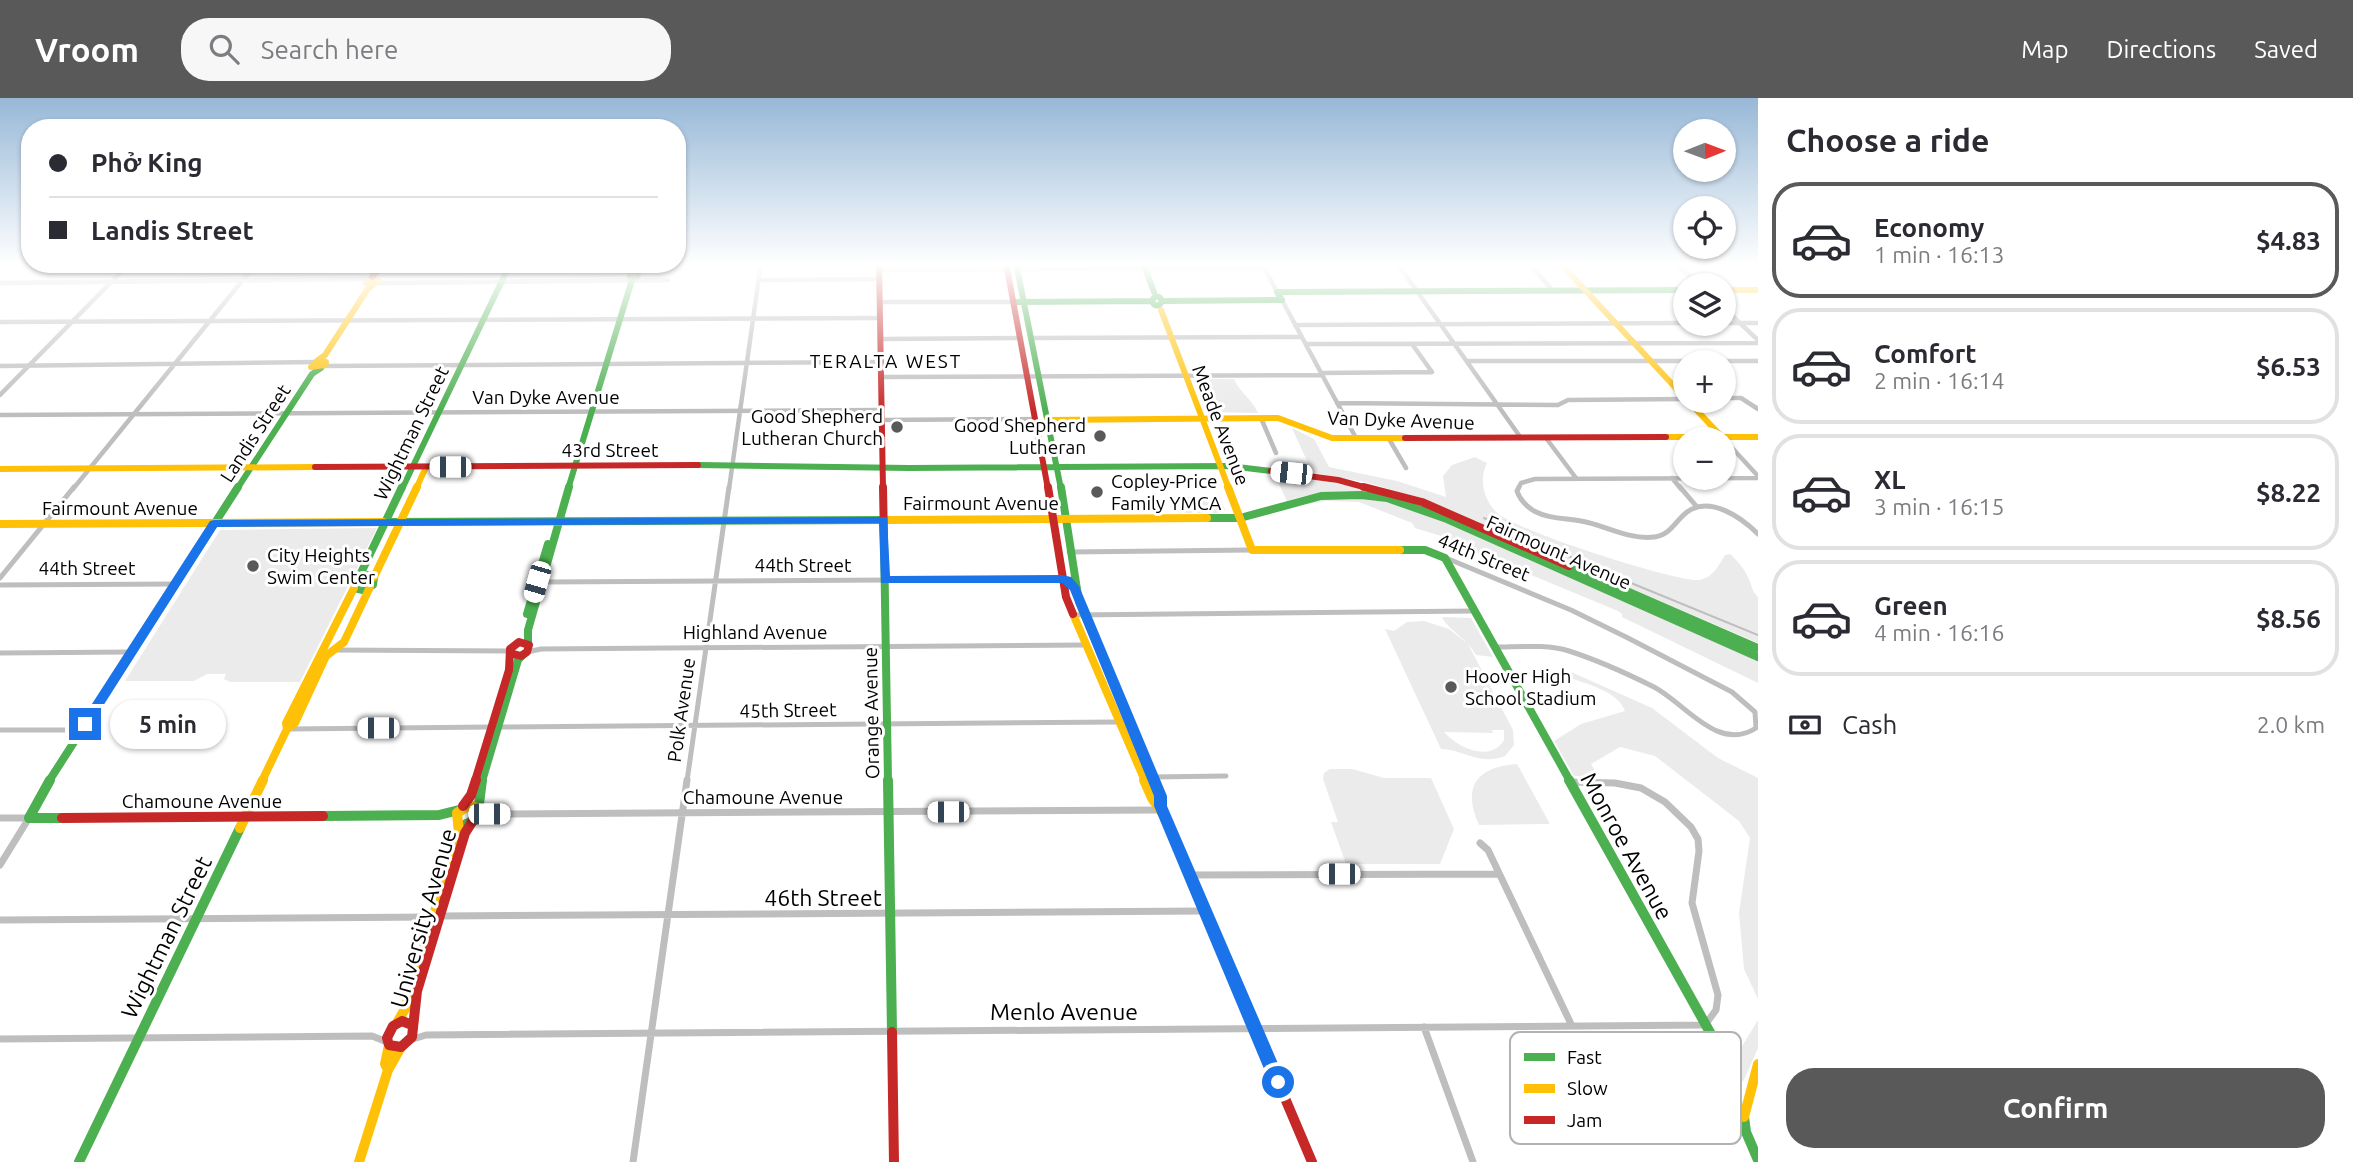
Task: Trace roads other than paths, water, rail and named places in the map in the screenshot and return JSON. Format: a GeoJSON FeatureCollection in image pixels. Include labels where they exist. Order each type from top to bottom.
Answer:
{"type":"FeatureCollection","features":[{"type":"Feature","properties":{"kind":"main road","name":"Landis Street"},"geometry":{"type":"LineString","coordinates":[[29,818],[131,652],[353,313]]}},
{"type":"Feature","properties":{"kind":"main road","name":"Wightman Street"},"geometry":{"type":"LineString","coordinates":[[79,1162],[287,729],[286,723],[327,650],[354,584],[487,313]]}},
{"type":"Feature","properties":{"kind":"main road","name":"University Avenue"},"geometry":{"type":"LineString","coordinates":[[395,1024],[405,1009],[465,833],[477,815],[479,791],[512,649],[521,634],[558,530],[557,524],[622,313]]}},
{"type":"Feature","properties":{"kind":"main road","name":"Orange Avenue"},"geometry":{"type":"LineString","coordinates":[[880,313],[894,1162]]}},
{"type":"Feature","properties":{"kind":"main road"},"geometry":{"type":"LineString","coordinates":[[1020,313],[1028,377],[1062,579],[1073,615],[1092,645],[1130,723],[1161,796],[1161,808]]}},
{"type":"Feature","properties":{"kind":"main road","name":"Meade Avenue"},"geometry":{"type":"LineString","coordinates":[[1161,313],[1252,550]]}},
{"type":"Feature","properties":{"kind":"main road"},"geometry":{"type":"LineString","coordinates":[[1606,313],[1673,385]]}},
{"type":"Feature","properties":{"kind":"main road"},"geometry":{"type":"LineString","coordinates":[[1025,338],[1038,377],[1067,519],[1075,589],[1111,701],[1152,798],[1161,808],[1312,1162]]}},
{"type":"Feature","properties":{"kind":"main road"},"geometry":{"type":"LineString","coordinates":[[1699,413],[1713,427]]}},
{"type":"Feature","properties":{"kind":"main road","name":"Van Dyke Avenue"},"geometry":{"type":"LineString","coordinates":[[1047,419],[1285,419],[1325,437],[1389,439],[1673,437]]}},
{"type":"Feature","properties":{"kind":"main road","name":"Van Dyke Avenue"},"geometry":{"type":"LineString","coordinates":[[1736,437],[1758,437]]}},
{"type":"Feature","properties":{"kind":"main road","name":"43rd Street"},"geometry":{"type":"LineString","coordinates":[[0,469],[732,465],[1220,466]]}},
{"type":"Feature","properties":{"kind":"main road","name":"Fairmount Avenue"},"geometry":{"type":"LineString","coordinates":[[1220,466],[1338,480],[1422,502],[1758,648]]}},
{"type":"Feature","properties":{"kind":"main road","name":"Wightman Street"},"geometry":{"type":"LineString","coordinates":[[327,650],[344,642],[370,587],[375,583],[374,578],[426,467]]}},
{"type":"Feature","properties":{"kind":"main road","name":"Fairmount Avenue"},"geometry":{"type":"LineString","coordinates":[[0,524],[557,524],[724,520],[1240,518],[1321,496],[1352,495],[1387,498],[1447,519],[1758,657]]}},
{"type":"Feature","properties":{"kind":"main road"},"geometry":{"type":"LineString","coordinates":[[1056,540],[1061,543],[1064,551],[1069,552]]}},
{"type":"Feature","properties":{"kind":"main road","name":"44th Street"},"geometry":{"type":"LineString","coordinates":[[1252,550],[1425,550],[1445,558]]}},
{"type":"Feature","properties":{"kind":"main road","name":"Monroe Avenue"},"geometry":{"type":"LineString","coordinates":[[1445,558],[1709,1032]]}},
{"type":"Feature","properties":{"kind":"main road"},"geometry":{"type":"LineString","coordinates":[[359,578],[370,575],[374,578]]}},
{"type":"Feature","properties":{"kind":"main road"},"geometry":{"type":"LineString","coordinates":[[1062,579],[1067,580],[1075,589]]}},
{"type":"Feature","properties":{"kind":"main road","name":"University Avenue"},"geometry":{"type":"LineString","coordinates":[[413,1027],[417,991],[458,833],[459,815],[471,795],[518,660],[527,649],[527,634],[540,595],[540,582]]}},
{"type":"Feature","properties":{"kind":"main road"},"geometry":{"type":"LineString","coordinates":[[354,588],[359,590],[370,587]]}},
{"type":"Feature","properties":{"kind":"main road"},"geometry":{"type":"LineString","coordinates":[[512,649],[527,649],[515,656],[512,649]]}},
{"type":"Feature","properties":{"kind":"main road"},"geometry":{"type":"LineString","coordinates":[[1111,701],[1117,705],[1123,720],[1130,723]]}},
{"type":"Feature","properties":{"kind":"main road"},"geometry":{"type":"LineString","coordinates":[[472,804],[477,815],[464,824],[459,815],[472,804]]}},
{"type":"Feature","properties":{"kind":"main road","name":"Chamoune Avenue"},"geometry":{"type":"LineString","coordinates":[[29,818],[459,815]]}},
{"type":"Feature","properties":{"kind":"main road"},"geometry":{"type":"LineString","coordinates":[[359,1162],[388,1070],[401,1047],[409,1041],[413,1027],[406,1021],[395,1024],[388,1034],[385,1064],[388,1070]]}},
{"type":"Feature","properties":{"kind":"main road"},"geometry":{"type":"LineString","coordinates":[[388,1043],[401,1047]]}},
{"type":"Feature","properties":{"kind":"main road"},"geometry":{"type":"LineString","coordinates":[[1744,1117],[1758,1064]]}},
{"type":"Feature","properties":{"kind":"main road","name":"Monroe Avenue"},"geometry":{"type":"LineString","coordinates":[[1741,1112],[1758,1160]]}},
{"type":"Feature","properties":{"kind":"street"},"geometry":{"type":"LineString","coordinates":[[0,395],[81,313]]}},
{"type":"Feature","properties":{"kind":"street"},"geometry":{"type":"LineString","coordinates":[[0,578],[216,313]]}},
{"type":"Feature","properties":{"kind":"street","name":"Polk Avenue"},"geometry":{"type":"LineString","coordinates":[[633,1162],[753,313]]}},
{"type":"Feature","properties":{"kind":"street"},"geometry":{"type":"LineString","coordinates":[[1289,313],[1356,438]]}},
{"type":"Feature","properties":{"kind":"street"},"geometry":{"type":"LineString","coordinates":[[1432,313],[1521,438]]}},
{"type":"Feature","properties":{"kind":"street"},"geometry":{"type":"LineString","coordinates":[[0,322],[880,318]]}},
{"type":"Feature","properties":{"kind":"street"},"geometry":{"type":"LineString","coordinates":[[1736,319],[1758,341]]}},
{"type":"Feature","properties":{"kind":"street"},"geometry":{"type":"LineString","coordinates":[[1295,325],[1673,323]]}},
{"type":"Feature","properties":{"kind":"street"},"geometry":{"type":"LineString","coordinates":[[1736,323],[1758,323]]}},
{"type":"Feature","properties":{"kind":"street"},"geometry":{"type":"LineString","coordinates":[[881,339],[1302,337]]}},
{"type":"Feature","properties":{"kind":"street"},"geometry":{"type":"LineString","coordinates":[[1306,344],[1758,341]]}},
{"type":"Feature","properties":{"kind":"street"},"geometry":{"type":"LineString","coordinates":[[1412,344],[1432,372]]}},
{"type":"Feature","properties":{"kind":"street"},"geometry":{"type":"LineString","coordinates":[[1467,361],[1758,361]]}},
{"type":"Feature","properties":{"kind":"street"},"geometry":{"type":"LineString","coordinates":[[0,366],[881,362]]}},
{"type":"Feature","properties":{"kind":"street"},"geometry":{"type":"LineString","coordinates":[[881,377],[1432,372]]}},
{"type":"Feature","properties":{"kind":"street"},"geometry":{"type":"LineString","coordinates":[[1736,398],[1741,398],[1758,409]]}},
{"type":"Feature","properties":{"kind":"street"},"geometry":{"type":"LineString","coordinates":[[1337,403],[1558,405],[1569,400],[1673,399]]}},
{"type":"Feature","properties":{"kind":"street","name":"Van Dyke Avenue"},"geometry":{"type":"LineString","coordinates":[[0,415],[739,411],[1036,419]]}},
{"type":"Feature","properties":{"kind":"street"},"geometry":{"type":"LineString","coordinates":[[1261,418],[1276,453]]}},
{"type":"Feature","properties":{"kind":"street"},"geometry":{"type":"LineString","coordinates":[[1546,438],[1576,478]]}},
{"type":"Feature","properties":{"kind":"street"},"geometry":{"type":"LineString","coordinates":[[1389,439],[1406,468]]}},
{"type":"Feature","properties":{"kind":"street"},"geometry":{"type":"LineString","coordinates":[[1736,453],[1758,477]]}},
{"type":"Feature","properties":{"kind":"street"},"geometry":{"type":"LineString","coordinates":[[1697,507],[1686,513],[1669,533],[1639,537],[1580,521],[1548,517],[1529,508],[1518,496],[1518,486],[1526,481],[1576,478],[1758,477]]}},
{"type":"Feature","properties":{"kind":"street"},"geometry":{"type":"LineString","coordinates":[[1672,478],[1697,507],[1732,514],[1758,534]]}},
{"type":"Feature","properties":{"kind":"street","name":"44th Street"},"geometry":{"type":"LineString","coordinates":[[1069,552],[1252,550]]}},
{"type":"Feature","properties":{"kind":"street","name":"44th Street"},"geometry":{"type":"LineString","coordinates":[[1445,558],[1571,610],[1732,692],[1755,712],[1756,728]]}},
{"type":"Feature","properties":{"kind":"street","name":"44th Street"},"geometry":{"type":"LineString","coordinates":[[540,582],[1062,579]]}},
{"type":"Feature","properties":{"kind":"street","name":"44th Street"},"geometry":{"type":"LineString","coordinates":[[0,585],[175,584]]}},
{"type":"Feature","properties":{"kind":"street"},"geometry":{"type":"LineString","coordinates":[[1073,615],[1474,611]]}},
{"type":"Feature","properties":{"kind":"street","name":"Highland Avenue"},"geometry":{"type":"LineString","coordinates":[[527,649],[1092,645]]}},
{"type":"Feature","properties":{"kind":"street"},"geometry":{"type":"LineString","coordinates":[[1494,647],[1556,648],[1572,652],[1656,688],[1708,727],[1724,734],[1744,736],[1756,728]]}},
{"type":"Feature","properties":{"kind":"street"},"geometry":{"type":"LineString","coordinates":[[327,650],[512,649]]}},
{"type":"Feature","properties":{"kind":"street"},"geometry":{"type":"LineString","coordinates":[[0,653],[131,652]]}},
{"type":"Feature","properties":{"kind":"street"},"geometry":{"type":"LineString","coordinates":[[1524,702],[1581,701]]}},
{"type":"Feature","properties":{"kind":"street","name":"45th Street"},"geometry":{"type":"LineString","coordinates":[[287,729],[1120,722]]}},
{"type":"Feature","properties":{"kind":"street"},"geometry":{"type":"LineString","coordinates":[[0,730],[82,730]]}},
{"type":"Feature","properties":{"kind":"street"},"geometry":{"type":"LineString","coordinates":[[1143,777],[1226,776]]}},
{"type":"Feature","properties":{"kind":"street"},"geometry":{"type":"LineString","coordinates":[[1569,782],[1626,782],[1639,786],[1658,795],[1693,828],[1699,852],[1691,889],[1692,902],[1718,995],[1716,1010],[1705,1025]]}},
{"type":"Feature","properties":{"kind":"street","name":"Chamoune Avenue"},"geometry":{"type":"LineString","coordinates":[[477,815],[1161,808]]}},
{"type":"Feature","properties":{"kind":"street","name":"Chamoune Avenue"},"geometry":{"type":"LineString","coordinates":[[0,818],[29,818]]}},
{"type":"Feature","properties":{"kind":"street","name":"Landis Street"},"geometry":{"type":"LineString","coordinates":[[0,865],[29,818]]}},
{"type":"Feature","properties":{"kind":"street"},"geometry":{"type":"LineString","coordinates":[[1480,843],[1488,850],[1572,1026]]}},
{"type":"Feature","properties":{"kind":"street"},"geometry":{"type":"LineString","coordinates":[[1190,875],[1499,874]]}},
{"type":"Feature","properties":{"kind":"street","name":"46th Street"},"geometry":{"type":"LineString","coordinates":[[0,920],[1205,911]]}},
{"type":"Feature","properties":{"kind":"street"},"geometry":{"type":"LineString","coordinates":[[376,1036],[395,1024]]}},
{"type":"Feature","properties":{"kind":"street","name":"Menlo Avenue"},"geometry":{"type":"LineString","coordinates":[[409,1041],[423,1035],[1705,1025]]}},
{"type":"Feature","properties":{"kind":"street"},"geometry":{"type":"LineString","coordinates":[[413,1027],[423,1035]]}},
{"type":"Feature","properties":{"kind":"street"},"geometry":{"type":"LineString","coordinates":[[1424,1027],[1473,1162]]}},
{"type":"Feature","properties":{"kind":"street"},"geometry":{"type":"LineString","coordinates":[[0,1039],[376,1036],[388,1043]]}},
{"type":"Feature","properties":{"kind":"waterway"},"geometry":{"type":"LineString","coordinates":[[1484,518],[1597,569],[1758,635]]}},
{"type":"Feature","properties":{"kind":"place","name":"Good Shepherd Lutheran Church"},"geometry":{"type":"Point","coordinates":[897,427]}},
{"type":"Feature","properties":{"kind":"place","name":"Good Shepherd Lutheran"},"geometry":{"type":"Point","coordinates":[1100,436]}},
{"type":"Feature","properties":{"kind":"place","name":"Copley-Price Family YMCA"},"geometry":{"type":"Point","coordinates":[1097,492]}},
{"type":"Feature","properties":{"kind":"place","name":"City Heights Swim Center"},"geometry":{"type":"Point","coordinates":[253,566]}},
{"type":"Feature","properties":{"kind":"place","name":"Hoover High School Stadium"},"geometry":{"type":"Point","coordinates":[1451,687]}},
{"type":"Feature","properties":{"kind":"district","name":"TERALTA WEST"},"geometry":{"type":"Point","coordinates":[886,361]}}]}
